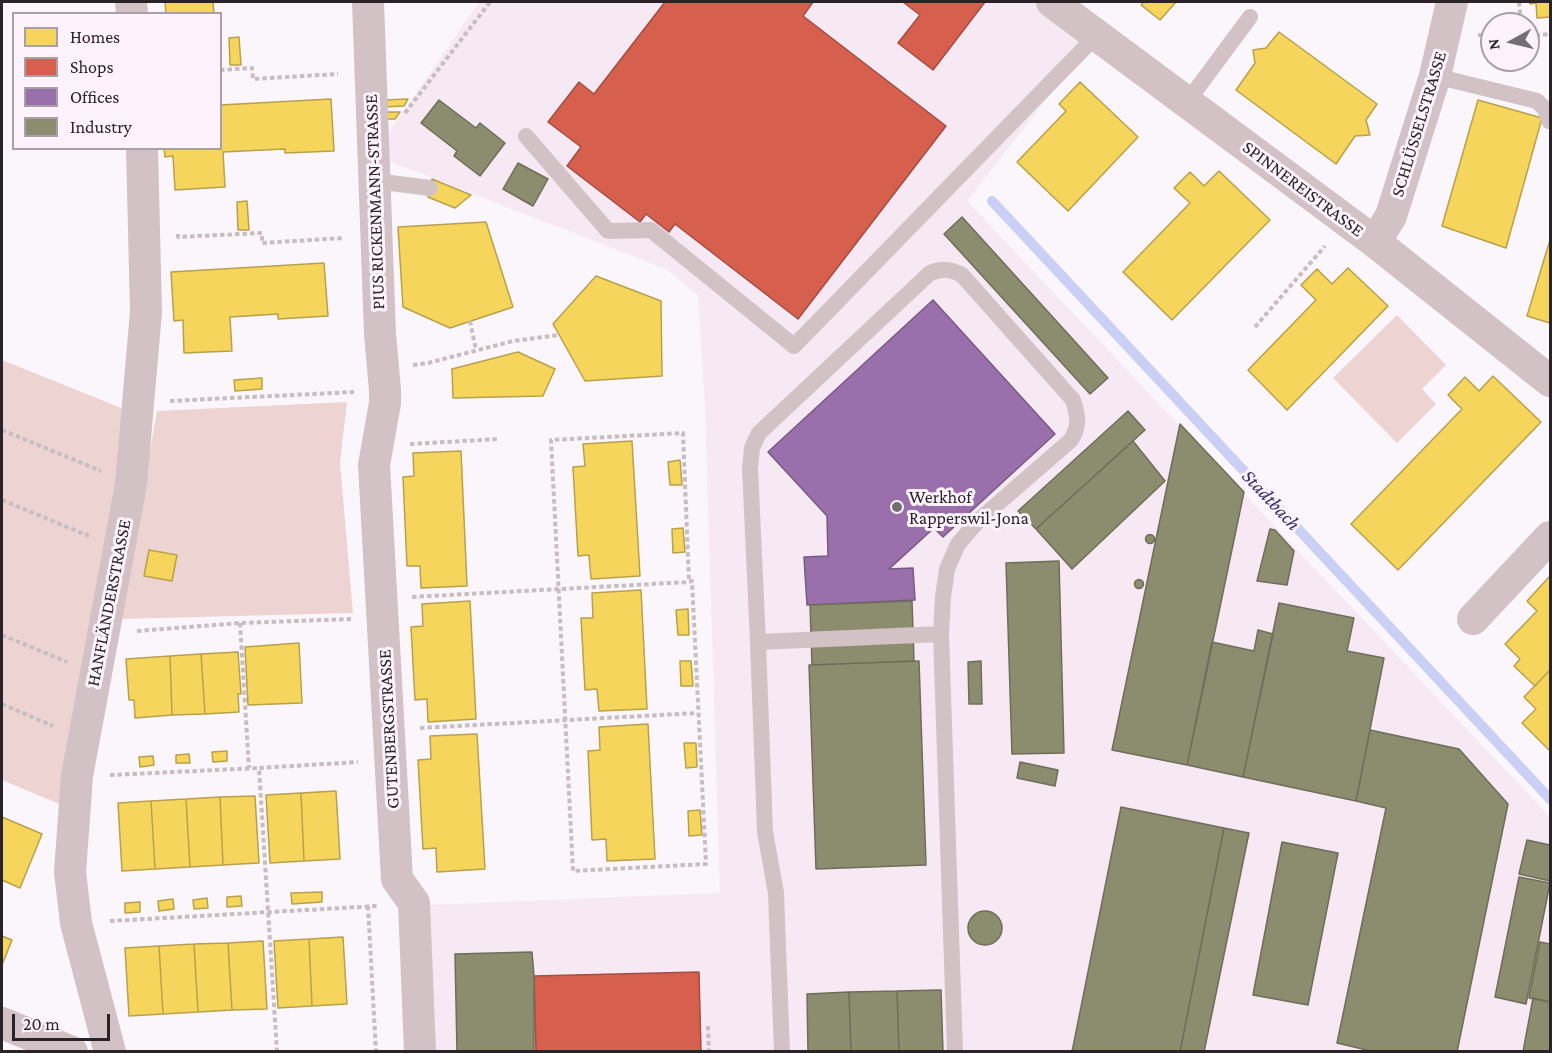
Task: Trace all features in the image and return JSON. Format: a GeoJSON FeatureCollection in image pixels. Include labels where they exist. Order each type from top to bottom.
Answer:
{"type":"FeatureCollection","features":[{"type":"Feature","properties":{"kind":"street","name":"PIUS RICKENMANN-STRASSE"},"geometry":{"type":"LineString","coordinates":[[368,2],[384,388]]}},
{"type":"Feature","properties":{"kind":"street","name":"SPINNEREISTRASSE"},"geometry":{"type":"LineString","coordinates":[[1052,2],[1375,242],[1551,381]]}},
{"type":"Feature","properties":{"kind":"street","name":"SCHLÜSSELSTRASSE"},"geometry":{"type":"LineString","coordinates":[[1375,242],[1391,216],[1435,76],[1452,2]]}},
{"type":"Feature","properties":{"kind":"street","name":"HANFLÄNDERSTRASSE"},"geometry":{"type":"LineString","coordinates":[[110,1052],[76,924],[70,872],[77,776],[131,484],[146,312],[142,150]]}},
{"type":"Feature","properties":{"kind":"street","name":"GUTENBERGSTRASSE"},"geometry":{"type":"LineString","coordinates":[[384,388],[374,465],[397,879],[414,903]]}},
{"type":"Feature","properties":{"kind":"street"},"geometry":{"type":"LineString","coordinates":[[1473,619],[1551,537]]}},
{"type":"Feature","properties":{"kind":"street"},"geometry":{"type":"LineString","coordinates":[[414,903],[420,1052]]}},
{"type":"Feature","properties":{"kind":"street"},"geometry":{"type":"LineString","coordinates":[[2,1023],[72,1052]]}},
{"type":"Feature","properties":{"kind":"lane"},"geometry":{"type":"LineString","coordinates":[[1187,102],[1250,17]]}},
{"type":"Feature","properties":{"kind":"lane"},"geometry":{"type":"LineString","coordinates":[[526,136],[608,231],[651,230],[794,346],[1097,35]]}},
{"type":"Feature","properties":{"kind":"lane"},"geometry":{"type":"LineString","coordinates":[[1435,76],[1537,101],[1545,109],[1549,121]]}},
{"type":"Feature","properties":{"kind":"lane"},"geometry":{"type":"LineString","coordinates":[[374,168],[430,188]]}},
{"type":"Feature","properties":{"kind":"lane"},"geometry":{"type":"LineString","coordinates":[[782,1052],[776,893],[765,832],[750,468],[752,448],[759,433],[930,273],[940,269],[951,270],[971,282],[1073,400],[1079,418],[1071,440],[979,520],[958,544],[947,569],[941,634],[955,1052]]}},
{"type":"Feature","properties":{"kind":"lane"},"geometry":{"type":"LineString","coordinates":[[758,642],[941,634]]}},
{"type":"Feature","properties":{"kind":"path"},"geometry":{"type":"LineString","coordinates":[[374,168],[490,2]]}},
{"type":"Feature","properties":{"kind":"path"},"geometry":{"type":"LineString","coordinates":[[222,70],[252,68],[253,79],[370,72]]}},
{"type":"Feature","properties":{"kind":"path"},"geometry":{"type":"LineString","coordinates":[[145,225],[177,224],[178,237],[262,233],[262,243],[377,236]]}},
{"type":"Feature","properties":{"kind":"path"},"geometry":{"type":"LineString","coordinates":[[1255,327],[1325,246]]}},
{"type":"Feature","properties":{"kind":"path"},"geometry":{"type":"LineString","coordinates":[[470,321],[476,350]]}},
{"type":"Feature","properties":{"kind":"path"},"geometry":{"type":"LineString","coordinates":[[139,403],[384,388],[428,363],[513,341],[559,335]]}},
{"type":"Feature","properties":{"kind":"path"},"geometry":{"type":"LineString","coordinates":[[2,430],[131,484]]}},
{"type":"Feature","properties":{"kind":"path"},"geometry":{"type":"LineString","coordinates":[[104,633],[240,623],[558,589],[688,582],[692,581],[706,864],[573,871],[558,589],[550,440],[683,433],[688,582]]}},
{"type":"Feature","properties":{"kind":"path"},"geometry":{"type":"LineString","coordinates":[[377,446],[499,439]]}},
{"type":"Feature","properties":{"kind":"path"},"geometry":{"type":"LineString","coordinates":[[2,500],[120,549]]}},
{"type":"Feature","properties":{"kind":"path"},"geometry":{"type":"LineString","coordinates":[[240,623],[249,768]]}},
{"type":"Feature","properties":{"kind":"path"},"geometry":{"type":"LineString","coordinates":[[2,635],[96,674]]}},
{"type":"Feature","properties":{"kind":"path"},"geometry":{"type":"LineString","coordinates":[[2,704],[83,738]]}},
{"type":"Feature","properties":{"kind":"path"},"geometry":{"type":"LineString","coordinates":[[390,730],[698,713]]}},
{"type":"Feature","properties":{"kind":"path"},"geometry":{"type":"LineString","coordinates":[[77,776],[391,760]]}},
{"type":"Feature","properties":{"kind":"path"},"geometry":{"type":"LineString","coordinates":[[259,768],[277,1052]]}},
{"type":"Feature","properties":{"kind":"path"},"geometry":{"type":"LineString","coordinates":[[76,924],[414,903]]}},
{"type":"Feature","properties":{"kind":"path"},"geometry":{"type":"LineString","coordinates":[[368,906],[376,1052]]}},
{"type":"Feature","properties":{"kind":"path"},"geometry":{"type":"LineString","coordinates":[[708,1026],[709,1052]]}},
{"type":"Feature","properties":{"kind":"shaded area"},"geometry":{"type":"Polygon","coordinates":[[[479,2],[1052,2],[1097,35],[967,201],[1550,817],[1550,1051],[428,1051],[426,905],[720,893],[705,405],[698,295],[666,269],[373,155],[479,2]]]}},
{"type":"Feature","properties":{"kind":"shaded area"},"geometry":{"type":"Polygon","coordinates":[[[1397,315],[1446,365],[1422,389],[1436,404],[1397,443],[1333,378],[1397,315]]]}},
{"type":"Feature","properties":{"kind":"shaded area"},"geometry":{"type":"Polygon","coordinates":[[[2,360],[131,412],[64,806],[2,780],[2,360]]]}},
{"type":"Feature","properties":{"kind":"shaded area"},"geometry":{"type":"Polygon","coordinates":[[[347,402],[340,463],[353,613],[120,619],[157,411],[347,402]]]}},
{"type":"Feature","properties":{"kind":"building: Homes"},"geometry":{"type":"Polygon","coordinates":[[[165,2],[213,2],[214,12],[166,12],[165,2]]]}},
{"type":"Feature","properties":{"kind":"building: Homes"},"geometry":{"type":"Polygon","coordinates":[[[1144,2],[1176,2],[1160,20],[1141,5],[1144,2]]]}},
{"type":"Feature","properties":{"kind":"building: Homes"},"geometry":{"type":"Polygon","coordinates":[[[1530,2],[1550,2],[1550,17],[1540,18],[1536,3],[1530,4],[1530,2]]]}},
{"type":"Feature","properties":{"kind":"building: Homes"},"geometry":{"type":"Polygon","coordinates":[[[1279,32],[1377,104],[1366,120],[1370,135],[1355,136],[1336,164],[1236,90],[1255,63],[1253,50],[1266,48],[1279,32]]]}},
{"type":"Feature","properties":{"kind":"building: Homes"},"geometry":{"type":"Polygon","coordinates":[[[239,37],[241,65],[230,65],[229,38],[239,37]]]}},
{"type":"Feature","properties":{"kind":"building: Homes"},"geometry":{"type":"Polygon","coordinates":[[[1080,82],[1138,137],[1068,211],[1017,162],[1066,111],[1059,104],[1080,82]]]}},
{"type":"Feature","properties":{"kind":"building: Homes"},"geometry":{"type":"Polygon","coordinates":[[[331,99],[334,151],[285,153],[285,149],[223,152],[225,187],[175,190],[173,156],[165,157],[164,150],[222,150],[222,105],[331,99]]]}},
{"type":"Feature","properties":{"kind":"building: Homes"},"geometry":{"type":"Polygon","coordinates":[[[408,99],[404,106],[383,107],[383,100],[408,99]]]}},
{"type":"Feature","properties":{"kind":"building: Homes"},"geometry":{"type":"Polygon","coordinates":[[[1478,100],[1542,118],[1506,248],[1442,226],[1478,100]]]}},
{"type":"Feature","properties":{"kind":"building: Homes"},"geometry":{"type":"Polygon","coordinates":[[[383,112],[400,112],[395,119],[384,119],[383,112]]]}},
{"type":"Feature","properties":{"kind":"building: Homes"},"geometry":{"type":"Polygon","coordinates":[[[1219,171],[1270,220],[1172,320],[1123,272],[1190,203],[1174,188],[1190,172],[1204,186],[1219,171]]]}},
{"type":"Feature","properties":{"kind":"building: Homes"},"geometry":{"type":"Polygon","coordinates":[[[432,179],[471,195],[455,208],[428,197],[432,179]]]}},
{"type":"Feature","properties":{"kind":"building: Homes"},"geometry":{"type":"Polygon","coordinates":[[[247,201],[249,230],[238,230],[237,202],[247,201]]]}},
{"type":"Feature","properties":{"kind":"building: Homes"},"geometry":{"type":"Polygon","coordinates":[[[486,222],[513,307],[450,328],[403,307],[398,227],[486,222]]]}},
{"type":"Feature","properties":{"kind":"building: Homes"},"geometry":{"type":"Polygon","coordinates":[[[1550,244],[1550,323],[1527,316],[1550,244]]]}},
{"type":"Feature","properties":{"kind":"building: Homes"},"geometry":{"type":"Polygon","coordinates":[[[324,263],[328,316],[278,319],[278,314],[230,317],[232,351],[184,353],[183,320],[174,321],[171,272],[324,263]]]}},
{"type":"Feature","properties":{"kind":"building: Homes"},"geometry":{"type":"Polygon","coordinates":[[[1348,268],[1388,306],[1287,410],[1248,370],[1316,300],[1301,285],[1317,269],[1332,284],[1348,268]]]}},
{"type":"Feature","properties":{"kind":"building: Homes"},"geometry":{"type":"Polygon","coordinates":[[[596,276],[661,301],[662,376],[585,381],[553,324],[596,276]]]}},
{"type":"Feature","properties":{"kind":"building: Homes"},"geometry":{"type":"Polygon","coordinates":[[[518,352],[555,369],[543,396],[453,398],[452,369],[518,352]]]}},
{"type":"Feature","properties":{"kind":"building: Homes"},"geometry":{"type":"Polygon","coordinates":[[[1493,376],[1541,422],[1398,570],[1351,524],[1462,409],[1448,395],[1465,377],[1479,391],[1493,376]]]}},
{"type":"Feature","properties":{"kind":"building: Homes"},"geometry":{"type":"Polygon","coordinates":[[[262,378],[262,389],[235,391],[234,380],[262,378]]]}},
{"type":"Feature","properties":{"kind":"building: Homes"},"geometry":{"type":"Polygon","coordinates":[[[632,441],[640,576],[591,579],[589,555],[578,556],[573,467],[585,466],[583,444],[632,441]]]}},
{"type":"Feature","properties":{"kind":"building: Homes"},"geometry":{"type":"Polygon","coordinates":[[[461,451],[467,586],[421,588],[420,566],[407,566],[403,477],[414,476],[413,453],[461,451]]]}},
{"type":"Feature","properties":{"kind":"building: Homes"},"geometry":{"type":"Polygon","coordinates":[[[680,460],[682,485],[670,485],[668,462],[680,460]]]}},
{"type":"Feature","properties":{"kind":"building: Homes"},"geometry":{"type":"Polygon","coordinates":[[[683,528],[685,552],[673,553],[672,529],[683,528]]]}},
{"type":"Feature","properties":{"kind":"building: Homes"},"geometry":{"type":"Polygon","coordinates":[[[149,550],[177,555],[172,581],[144,576],[149,550]]]}},
{"type":"Feature","properties":{"kind":"building: Homes"},"geometry":{"type":"Polygon","coordinates":[[[1550,576],[1550,670],[1535,686],[1514,666],[1520,659],[1505,644],[1537,611],[1527,601],[1550,576]]]}},
{"type":"Feature","properties":{"kind":"building: Homes"},"geometry":{"type":"Polygon","coordinates":[[[641,590],[647,709],[599,711],[597,689],[585,690],[581,618],[593,618],[592,593],[641,590]]]}},
{"type":"Feature","properties":{"kind":"building: Homes"},"geometry":{"type":"Polygon","coordinates":[[[470,601],[476,719],[428,722],[427,699],[415,700],[411,627],[423,626],[422,604],[470,601]]]}},
{"type":"Feature","properties":{"kind":"building: Homes"},"geometry":{"type":"Polygon","coordinates":[[[688,609],[689,635],[678,635],[676,610],[688,609]]]}},
{"type":"Feature","properties":{"kind":"building: Homes"},"geometry":{"type":"Polygon","coordinates":[[[299,643],[302,703],[248,705],[245,647],[299,643]]]}},
{"type":"Feature","properties":{"kind":"building: Homes"},"geometry":{"type":"Polygon","coordinates":[[[238,652],[241,694],[238,694],[239,712],[205,714],[201,654],[238,652]]]}},
{"type":"Feature","properties":{"kind":"building: Homes"},"geometry":{"type":"Polygon","coordinates":[[[201,654],[205,714],[172,715],[170,656],[201,654]]]}},
{"type":"Feature","properties":{"kind":"building: Homes"},"geometry":{"type":"Polygon","coordinates":[[[170,656],[172,715],[135,718],[134,700],[129,700],[126,659],[170,656]]]}},
{"type":"Feature","properties":{"kind":"building: Homes"},"geometry":{"type":"Polygon","coordinates":[[[680,661],[691,661],[693,686],[681,686],[680,661]]]}},
{"type":"Feature","properties":{"kind":"building: Homes"},"geometry":{"type":"Polygon","coordinates":[[[1550,670],[1550,751],[1522,723],[1536,709],[1524,697],[1550,670]]]}},
{"type":"Feature","properties":{"kind":"building: Homes"},"geometry":{"type":"Polygon","coordinates":[[[648,724],[655,859],[607,861],[606,839],[592,840],[588,751],[600,750],[599,727],[648,724]]]}},
{"type":"Feature","properties":{"kind":"building: Homes"},"geometry":{"type":"Polygon","coordinates":[[[477,734],[485,869],[437,872],[436,848],[423,849],[418,760],[431,759],[430,736],[477,734]]]}},
{"type":"Feature","properties":{"kind":"building: Homes"},"geometry":{"type":"Polygon","coordinates":[[[684,743],[696,743],[697,767],[686,768],[684,743]]]}},
{"type":"Feature","properties":{"kind":"building: Homes"},"geometry":{"type":"Polygon","coordinates":[[[227,751],[227,761],[213,762],[212,752],[227,751]]]}},
{"type":"Feature","properties":{"kind":"building: Homes"},"geometry":{"type":"Polygon","coordinates":[[[189,754],[190,763],[176,763],[176,755],[189,754]]]}},
{"type":"Feature","properties":{"kind":"building: Homes"},"geometry":{"type":"Polygon","coordinates":[[[153,756],[154,765],[140,767],[139,757],[153,756]]]}},
{"type":"Feature","properties":{"kind":"building: Homes"},"geometry":{"type":"Polygon","coordinates":[[[336,791],[340,859],[304,861],[301,793],[336,791]]]}},
{"type":"Feature","properties":{"kind":"building: Homes"},"geometry":{"type":"Polygon","coordinates":[[[301,793],[304,861],[270,863],[266,795],[301,793]]]}},
{"type":"Feature","properties":{"kind":"building: Homes"},"geometry":{"type":"Polygon","coordinates":[[[255,796],[259,863],[223,865],[220,797],[255,796]]]}},
{"type":"Feature","properties":{"kind":"building: Homes"},"geometry":{"type":"Polygon","coordinates":[[[220,797],[223,865],[190,867],[186,799],[220,797]]]}},
{"type":"Feature","properties":{"kind":"building: Homes"},"geometry":{"type":"Polygon","coordinates":[[[186,799],[190,867],[155,869],[151,801],[186,799]]]}},
{"type":"Feature","properties":{"kind":"building: Homes"},"geometry":{"type":"Polygon","coordinates":[[[151,801],[155,869],[122,871],[118,803],[151,801]]]}},
{"type":"Feature","properties":{"kind":"building: Homes"},"geometry":{"type":"Polygon","coordinates":[[[700,810],[702,835],[689,836],[688,811],[700,810]]]}},
{"type":"Feature","properties":{"kind":"building: Homes"},"geometry":{"type":"Polygon","coordinates":[[[2,817],[42,834],[20,888],[2,880],[2,817]]]}},
{"type":"Feature","properties":{"kind":"building: Homes"},"geometry":{"type":"Polygon","coordinates":[[[322,892],[322,902],[292,904],[291,893],[322,892]]]}},
{"type":"Feature","properties":{"kind":"building: Homes"},"geometry":{"type":"Polygon","coordinates":[[[241,896],[242,906],[227,907],[227,897],[241,896]]]}},
{"type":"Feature","properties":{"kind":"building: Homes"},"geometry":{"type":"Polygon","coordinates":[[[207,898],[208,908],[194,909],[193,900],[207,898]]]}},
{"type":"Feature","properties":{"kind":"building: Homes"},"geometry":{"type":"Polygon","coordinates":[[[173,899],[174,909],[159,911],[158,901],[173,899]]]}},
{"type":"Feature","properties":{"kind":"building: Homes"},"geometry":{"type":"Polygon","coordinates":[[[140,902],[140,912],[125,913],[125,903],[140,902]]]}},
{"type":"Feature","properties":{"kind":"building: Homes"},"geometry":{"type":"Polygon","coordinates":[[[2,936],[12,940],[2,965],[2,936]]]}},
{"type":"Feature","properties":{"kind":"building: Homes"},"geometry":{"type":"Polygon","coordinates":[[[343,937],[347,1004],[312,1006],[309,939],[343,937]]]}},
{"type":"Feature","properties":{"kind":"building: Homes"},"geometry":{"type":"Polygon","coordinates":[[[309,939],[312,1006],[278,1008],[274,941],[309,939]]]}},
{"type":"Feature","properties":{"kind":"building: Homes"},"geometry":{"type":"Polygon","coordinates":[[[263,941],[267,1009],[232,1010],[228,943],[263,941]]]}},
{"type":"Feature","properties":{"kind":"building: Homes"},"geometry":{"type":"Polygon","coordinates":[[[228,943],[232,1010],[198,1012],[194,944],[228,943]]]}},
{"type":"Feature","properties":{"kind":"building: Homes"},"geometry":{"type":"Polygon","coordinates":[[[194,944],[198,1012],[163,1014],[159,946],[194,944]]]}},
{"type":"Feature","properties":{"kind":"building: Homes"},"geometry":{"type":"Polygon","coordinates":[[[159,946],[163,1014],[129,1016],[125,948],[159,946]]]}},
{"type":"Feature","properties":{"kind":"building: Shops"},"geometry":{"type":"Polygon","coordinates":[[[665,2],[813,2],[803,16],[946,126],[798,319],[675,224],[669,232],[646,214],[640,222],[567,166],[581,147],[548,122],[579,82],[594,94],[665,2]]]}},
{"type":"Feature","properties":{"kind":"building: Shops"},"geometry":{"type":"Polygon","coordinates":[[[903,2],[985,2],[933,70],[898,43],[920,15],[903,2]]]}},
{"type":"Feature","properties":{"kind":"building: Shops"},"geometry":{"type":"Polygon","coordinates":[[[699,972],[701,1052],[536,1052],[534,976],[699,972]]]}},
{"type":"Feature","properties":{"kind":"building: Offices"},"geometry":{"type":"Polygon","coordinates":[[[933,300],[1055,434],[943,537],[934,528],[889,569],[913,568],[915,600],[807,605],[804,557],[828,556],[827,516],[768,452],[933,300]]]}},
{"type":"Feature","properties":{"kind":"building: Industry"},"geometry":{"type":"Polygon","coordinates":[[[439,100],[476,128],[480,123],[505,143],[480,176],[454,156],[457,151],[421,123],[439,100]]]}},
{"type":"Feature","properties":{"kind":"building: Industry"},"geometry":{"type":"Polygon","coordinates":[[[518,163],[548,179],[533,206],[503,189],[518,163]]]}},
{"type":"Feature","properties":{"kind":"building: Industry"},"geometry":{"type":"Polygon","coordinates":[[[962,217],[1108,378],[1090,394],[944,234],[962,217]]]}},
{"type":"Feature","properties":{"kind":"building: Industry"},"geometry":{"type":"Polygon","coordinates":[[[1128,411],[1145,430],[1036,529],[1018,511],[1128,411]]]}},
{"type":"Feature","properties":{"kind":"building: Industry"},"geometry":{"type":"Polygon","coordinates":[[[1180,424],[1244,492],[1187,765],[1112,750],[1180,424]]]}},
{"type":"Feature","properties":{"kind":"building: Industry"},"geometry":{"type":"Polygon","coordinates":[[[1133,441],[1165,481],[1072,569],[1036,529],[1133,441]]]}},
{"type":"Feature","properties":{"kind":"building: Industry"},"geometry":{"type":"Polygon","coordinates":[[[1270,529],[1275,530],[1294,551],[1287,585],[1257,581],[1270,529]]]}},
{"type":"Feature","properties":{"kind":"building: Industry"},"geometry":{"type":"Polygon","coordinates":[[[1150,535],[1154,539],[1150,543],[1146,539],[1150,535]]]}},
{"type":"Feature","properties":{"kind":"building: Industry"},"geometry":{"type":"Polygon","coordinates":[[[1059,561],[1064,753],[1012,754],[1006,563],[1059,561]]]}},
{"type":"Feature","properties":{"kind":"building: Industry"},"geometry":{"type":"Polygon","coordinates":[[[1139,579],[1144,584],[1139,589],[1134,584],[1139,579]]]}},
{"type":"Feature","properties":{"kind":"building: Industry"},"geometry":{"type":"Polygon","coordinates":[[[912,601],[914,661],[812,665],[810,605],[912,601]]]}},
{"type":"Feature","properties":{"kind":"building: Industry"},"geometry":{"type":"Polygon","coordinates":[[[1279,603],[1354,618],[1347,651],[1384,658],[1356,801],[1243,777],[1279,603]]]}},
{"type":"Feature","properties":{"kind":"building: Industry"},"geometry":{"type":"Polygon","coordinates":[[[1258,630],[1273,634],[1243,777],[1187,765],[1212,642],[1254,651],[1258,630]]]}},
{"type":"Feature","properties":{"kind":"building: Industry"},"geometry":{"type":"Polygon","coordinates":[[[919,661],[926,865],[816,869],[809,665],[919,661]]]}},
{"type":"Feature","properties":{"kind":"building: Industry"},"geometry":{"type":"Polygon","coordinates":[[[981,661],[982,704],[969,704],[968,662],[981,661]]]}},
{"type":"Feature","properties":{"kind":"building: Industry"},"geometry":{"type":"Polygon","coordinates":[[[1370,730],[1459,749],[1508,804],[1457,1052],[1375,1052],[1337,1043],[1386,808],[1356,801],[1370,730]]]}},
{"type":"Feature","properties":{"kind":"building: Industry"},"geometry":{"type":"Polygon","coordinates":[[[1020,762],[1058,770],[1055,786],[1017,778],[1020,762]]]}},
{"type":"Feature","properties":{"kind":"building: Industry"},"geometry":{"type":"Polygon","coordinates":[[[1121,807],[1224,828],[1180,1052],[1072,1052],[1121,807]]]}},
{"type":"Feature","properties":{"kind":"building: Industry"},"geometry":{"type":"Polygon","coordinates":[[[1224,828],[1249,833],[1204,1052],[1180,1052],[1224,828]]]}},
{"type":"Feature","properties":{"kind":"building: Industry"},"geometry":{"type":"Polygon","coordinates":[[[1527,840],[1550,845],[1550,881],[1519,874],[1527,840]]]}},
{"type":"Feature","properties":{"kind":"building: Industry"},"geometry":{"type":"Polygon","coordinates":[[[1282,842],[1338,853],[1308,1005],[1253,995],[1282,842]]]}},
{"type":"Feature","properties":{"kind":"building: Industry"},"geometry":{"type":"Polygon","coordinates":[[[1519,877],[1550,883],[1526,1004],[1495,997],[1519,877]]]}},
{"type":"Feature","properties":{"kind":"building: Industry"},"geometry":{"type":"Polygon","coordinates":[[[985,911],[997,916],[1002,928],[997,940],[985,945],[973,940],[968,928],[973,916],[985,911]]]}},
{"type":"Feature","properties":{"kind":"building: Industry"},"geometry":{"type":"Polygon","coordinates":[[[1540,942],[1550,944],[1550,1002],[1529,998],[1540,942]]]}},
{"type":"Feature","properties":{"kind":"building: Industry"},"geometry":{"type":"Polygon","coordinates":[[[532,952],[534,1052],[457,1052],[455,954],[532,952]]]}},
{"type":"Feature","properties":{"kind":"building: Industry"},"geometry":{"type":"Polygon","coordinates":[[[941,990],[943,1052],[899,1052],[897,991],[941,990]]]}},
{"type":"Feature","properties":{"kind":"building: Industry"},"geometry":{"type":"Polygon","coordinates":[[[897,991],[899,1052],[851,1052],[849,992],[897,991]]]}},
{"type":"Feature","properties":{"kind":"building: Industry"},"geometry":{"type":"Polygon","coordinates":[[[849,992],[851,1052],[808,1052],[807,994],[849,992]]]}},
{"type":"Feature","properties":{"kind":"building: Industry"},"geometry":{"type":"Polygon","coordinates":[[[1533,998],[1550,1002],[1550,1052],[1523,1052],[1533,998]]]}},
{"type":"Feature","properties":{"kind":"waterway","name":"Stadtbach"},"geometry":{"type":"LineString","coordinates":[[992,201],[1550,799]]}},
{"type":"Feature","properties":{"kind":"place","name":"Werkhof Rapperswil-Jona"},"geometry":{"type":"Point","coordinates":[897,507]}}]}
